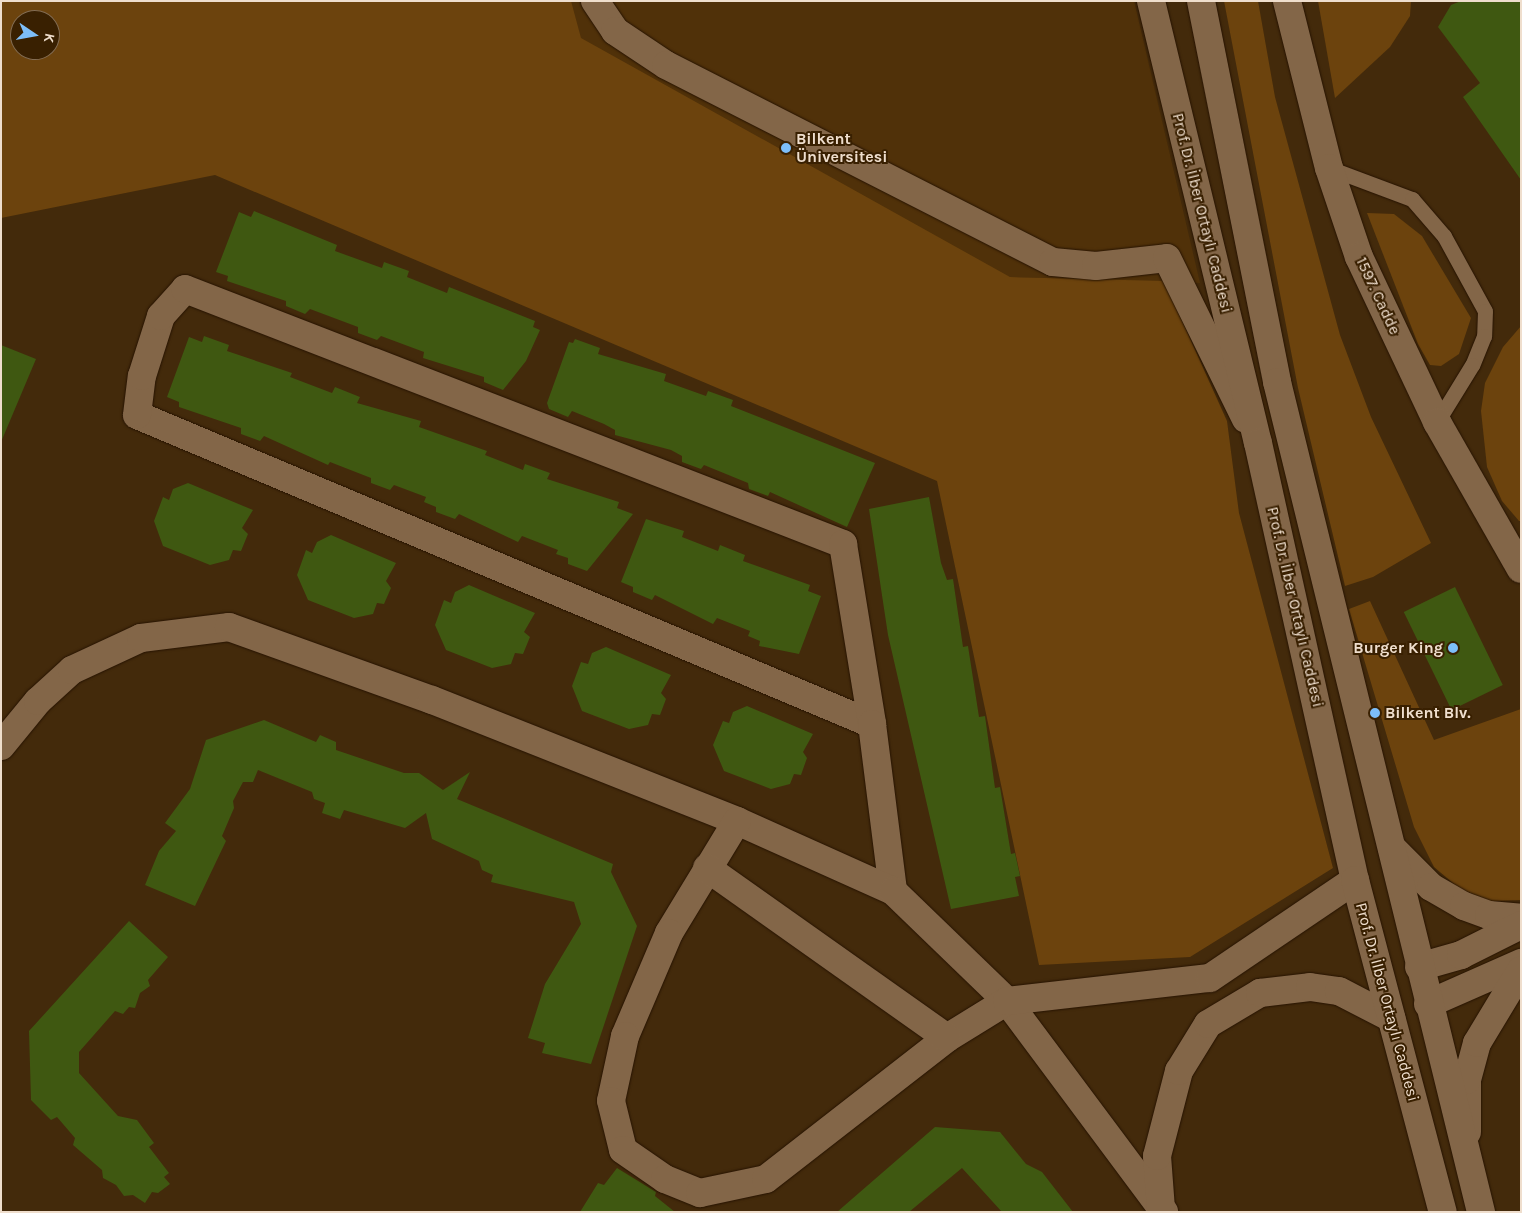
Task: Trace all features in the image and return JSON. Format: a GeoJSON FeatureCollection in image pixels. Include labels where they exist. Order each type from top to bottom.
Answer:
{"type":"FeatureCollection","features":[{"type":"Feature","properties":{"kind":"street"},"geometry":{"type":"LineString","coordinates":[[595,1],[615,31],[666,65],[1053,262],[1096,266],[1167,258],[1258,443]]}},
{"type":"Feature","properties":{"kind":"street","name":"Prof. Dr. İlber Ortaylı Caddesi"},"geometry":{"type":"LineString","coordinates":[[1151,1],[1258,443],[1355,880],[1390,1018],[1443,1212]]}},
{"type":"Feature","properties":{"kind":"street"},"geometry":{"type":"LineString","coordinates":[[1201,1],[1275,372],[1392,848],[1428,1004],[1481,1212]]}},
{"type":"Feature","properties":{"kind":"street","name":"1597. Cadde"},"geometry":{"type":"LineString","coordinates":[[1287,1],[1329,168],[1359,257],[1438,422],[1519,563]]}},
{"type":"Feature","properties":{"kind":"street"},"geometry":{"type":"LineString","coordinates":[[872,724],[137,415],[142,376],[161,316],[185,290],[843,544],[872,724],[893,891]]}},
{"type":"Feature","properties":{"kind":"street"},"geometry":{"type":"LineString","coordinates":[[1,746],[38,701],[72,670],[141,638],[228,627],[432,700],[736,820],[893,891],[1007,1002],[1163,1210]]}},
{"type":"Feature","properties":{"kind":"street"},"geometry":{"type":"LineString","coordinates":[[736,820],[669,933],[625,1036],[611,1101],[622,1150],[665,1180],[700,1193],[766,1179],[947,1038],[1007,1002],[1210,978],[1355,880]]}},
{"type":"Feature","properties":{"kind":"street"},"geometry":{"type":"LineString","coordinates":[[1392,848],[1431,887],[1464,906],[1489,915],[1521,918]]}},
{"type":"Feature","properties":{"kind":"street"},"geometry":{"type":"LineString","coordinates":[[707,868],[947,1038]]}},
{"type":"Feature","properties":{"kind":"street"},"geometry":{"type":"LineString","coordinates":[[1380,979],[1461,955],[1521,925]]}},
{"type":"Feature","properties":{"kind":"street"},"geometry":{"type":"LineString","coordinates":[[1163,1210],[1157,1156],[1179,1071],[1208,1024],[1260,993],[1310,988],[1339,991],[1390,1018],[1428,1004],[1521,963]]}},
{"type":"Feature","properties":{"kind":"street"},"geometry":{"type":"LineString","coordinates":[[1468,1159],[1471,1062],[1493,1013],[1521,970]]}},
{"type":"Feature","properties":{"kind":"lane"},"geometry":{"type":"LineString","coordinates":[[1329,168],[1412,199],[1444,236],[1485,311],[1484,336],[1472,365],[1438,422]]}},
{"type":"Feature","properties":{"kind":"shaded area","name":"Bilkent Üniversitesi"},"geometry":{"type":"Polygon","coordinates":[[[1,1],[1134,1],[1200,283],[1010,277],[233,111],[1,184],[1,1]]]}},
{"type":"Feature","properties":{"kind":"shaded area"},"geometry":{"type":"Polygon","coordinates":[[[1,1],[571,1],[581,38],[1010,277],[1164,281],[1227,421],[1239,513],[1333,868],[1190,957],[1039,965],[937,481],[215,175],[1,218],[1,1]]]}},
{"type":"Feature","properties":{"kind":"shaded area"},"geometry":{"type":"Polygon","coordinates":[[[1224,1],[1258,1],[1275,97],[1340,335],[1371,417],[1431,543],[1373,577],[1345,586],[1298,388],[1224,1]]]}},
{"type":"Feature","properties":{"kind":"shaded area"},"geometry":{"type":"Polygon","coordinates":[[[1318,1],[1411,1],[1410,16],[1390,47],[1335,98],[1318,1]]]}},
{"type":"Feature","properties":{"kind":"shaded area"},"geometry":{"type":"Polygon","coordinates":[[[1367,213],[1394,214],[1422,236],[1471,318],[1459,354],[1441,366],[1430,365],[1418,344],[1367,213]]]}},
{"type":"Feature","properties":{"kind":"shaded area"},"geometry":{"type":"Polygon","coordinates":[[[1521,326],[1521,521],[1519,521],[1502,501],[1487,467],[1481,411],[1485,383],[1503,347],[1521,326]]]}},
{"type":"Feature","properties":{"kind":"shaded area"},"geometry":{"type":"Polygon","coordinates":[[[1370,601],[1434,740],[1521,709],[1521,900],[1490,901],[1460,889],[1434,867],[1414,827],[1349,609],[1370,601]]]}},
{"type":"Feature","properties":{"kind":"building"},"geometry":{"type":"Polygon","coordinates":[[[1461,1],[1521,1],[1521,180],[1463,97],[1480,83],[1438,27],[1451,5],[1461,1]]]}},
{"type":"Feature","properties":{"kind":"building"},"geometry":{"type":"Polygon","coordinates":[[[254,211],[337,245],[335,251],[382,268],[384,262],[409,271],[407,277],[447,293],[449,287],[535,321],[533,327],[540,330],[526,361],[503,390],[484,382],[484,377],[423,358],[424,352],[381,336],[377,340],[358,333],[358,327],[310,309],[305,314],[286,306],[286,301],[227,281],[228,276],[216,272],[239,212],[251,217],[254,211]]]}},
{"type":"Feature","properties":{"kind":"building"},"geometry":{"type":"Polygon","coordinates":[[[204,336],[229,345],[227,351],[292,373],[290,377],[332,393],[335,387],[360,397],[357,403],[421,421],[419,427],[487,451],[485,455],[523,470],[525,464],[550,473],[547,479],[619,502],[617,508],[633,514],[587,571],[568,564],[568,558],[556,554],[558,550],[522,536],[518,542],[459,514],[455,519],[436,512],[436,507],[424,502],[426,497],[394,485],[390,490],[371,483],[371,478],[330,462],[328,465],[264,436],[260,441],[241,434],[241,428],[179,407],[179,402],[167,397],[189,337],[202,342],[204,336]]]}},
{"type":"Feature","properties":{"kind":"building"},"geometry":{"type":"Polygon","coordinates":[[[575,339],[600,348],[598,354],[666,374],[664,381],[706,396],[708,391],[733,400],[731,406],[875,463],[847,527],[770,492],[768,496],[749,489],[748,483],[704,465],[701,469],[682,462],[682,456],[671,450],[615,435],[615,430],[572,411],[568,417],[549,409],[547,403],[569,342],[573,343],[575,339]]]}},
{"type":"Feature","properties":{"kind":"building"},"geometry":{"type":"Polygon","coordinates":[[[1,345],[36,359],[1,442],[1,345]]]}},
{"type":"Feature","properties":{"kind":"building"},"geometry":{"type":"Polygon","coordinates":[[[188,483],[253,510],[242,528],[248,534],[241,551],[233,550],[229,560],[210,565],[163,546],[154,521],[163,497],[169,500],[173,489],[188,483]]]}},
{"type":"Feature","properties":{"kind":"building"},"geometry":{"type":"Polygon","coordinates":[[[929,497],[941,563],[947,580],[953,579],[963,647],[968,646],[979,717],[985,716],[995,788],[1000,787],[1011,854],[1015,853],[1020,876],[1015,877],[1019,896],[951,909],[888,635],[869,509],[929,497]]]}},
{"type":"Feature","properties":{"kind":"building"},"geometry":{"type":"Polygon","coordinates":[[[646,519],[684,531],[682,537],[718,551],[720,545],[745,555],[743,561],[810,585],[808,591],[821,596],[799,654],[759,646],[760,641],[748,636],[750,631],[717,618],[713,624],[655,595],[652,600],[633,592],[633,587],[621,582],[646,519]]]}},
{"type":"Feature","properties":{"kind":"building"},"geometry":{"type":"Polygon","coordinates":[[[331,535],[396,563],[386,581],[391,588],[384,604],[377,603],[373,614],[354,618],[308,600],[297,575],[306,550],[312,553],[317,542],[331,535]]]}},
{"type":"Feature","properties":{"kind":"building"},"geometry":{"type":"Polygon","coordinates":[[[469,585],[535,613],[524,632],[530,637],[523,654],[515,653],[511,664],[492,668],[446,650],[435,625],[444,600],[451,603],[455,592],[469,585]]]}},
{"type":"Feature","properties":{"kind":"building","name":"Burger King"},"geometry":{"type":"Polygon","coordinates":[[[1455,587],[1503,685],[1452,710],[1404,612],[1455,587]]]}},
{"type":"Feature","properties":{"kind":"building"},"geometry":{"type":"Polygon","coordinates":[[[606,647],[671,675],[661,693],[666,699],[660,715],[652,714],[648,725],[629,729],[582,711],[572,686],[581,662],[588,664],[592,653],[606,647]]]}},
{"type":"Feature","properties":{"kind":"building"},"geometry":{"type":"Polygon","coordinates":[[[747,706],[813,734],[803,752],[807,758],[801,775],[794,774],[790,784],[771,789],[724,771],[713,745],[723,721],[729,723],[733,712],[747,706]]]}},
{"type":"Feature","properties":{"kind":"building"},"geometry":{"type":"Polygon","coordinates":[[[264,720],[316,742],[320,735],[336,742],[336,750],[404,773],[419,773],[443,790],[470,772],[457,799],[613,864],[611,872],[637,926],[591,1064],[542,1053],[545,1043],[528,1038],[545,984],[581,924],[574,902],[491,882],[493,875],[482,870],[479,861],[432,839],[426,813],[405,828],[344,810],[340,819],[322,813],[325,803],[314,799],[312,792],[258,770],[253,782],[243,782],[233,801],[234,808],[222,836],[226,841],[195,906],[145,885],[159,851],[176,831],[165,823],[190,789],[206,740],[264,720]]]}},
{"type":"Feature","properties":{"kind":"building"},"geometry":{"type":"Polygon","coordinates":[[[129,921],[168,957],[148,980],[150,986],[140,993],[135,1008],[129,1007],[123,1014],[115,1011],[79,1052],[79,1073],[118,1116],[137,1120],[154,1143],[149,1147],[169,1173],[164,1177],[170,1184],[158,1193],[152,1192],[145,1203],[133,1195],[124,1196],[116,1185],[103,1178],[102,1170],[73,1145],[75,1138],[57,1117],[51,1120],[31,1100],[29,1031],[129,921]]]}},
{"type":"Feature","properties":{"kind":"building"},"geometry":{"type":"Polygon","coordinates":[[[935,1127],[1000,1132],[1026,1164],[1042,1172],[1073,1212],[1002,1212],[962,1168],[909,1212],[837,1212],[935,1127]]]}},
{"type":"Feature","properties":{"kind":"building"},"geometry":{"type":"Polygon","coordinates":[[[617,1168],[656,1192],[655,1196],[675,1212],[580,1212],[598,1183],[604,1185],[617,1168]]]}},
{"type":"Feature","properties":{"kind":"place","name":"Bilkent Üniversitesi"},"geometry":{"type":"Point","coordinates":[786,148]}},
{"type":"Feature","properties":{"kind":"place","name":"Burger King"},"geometry":{"type":"Point","coordinates":[1453,648]}},
{"type":"Feature","properties":{"kind":"place","name":"Bilkent Blv."},"geometry":{"type":"Point","coordinates":[1375,713]}}]}
